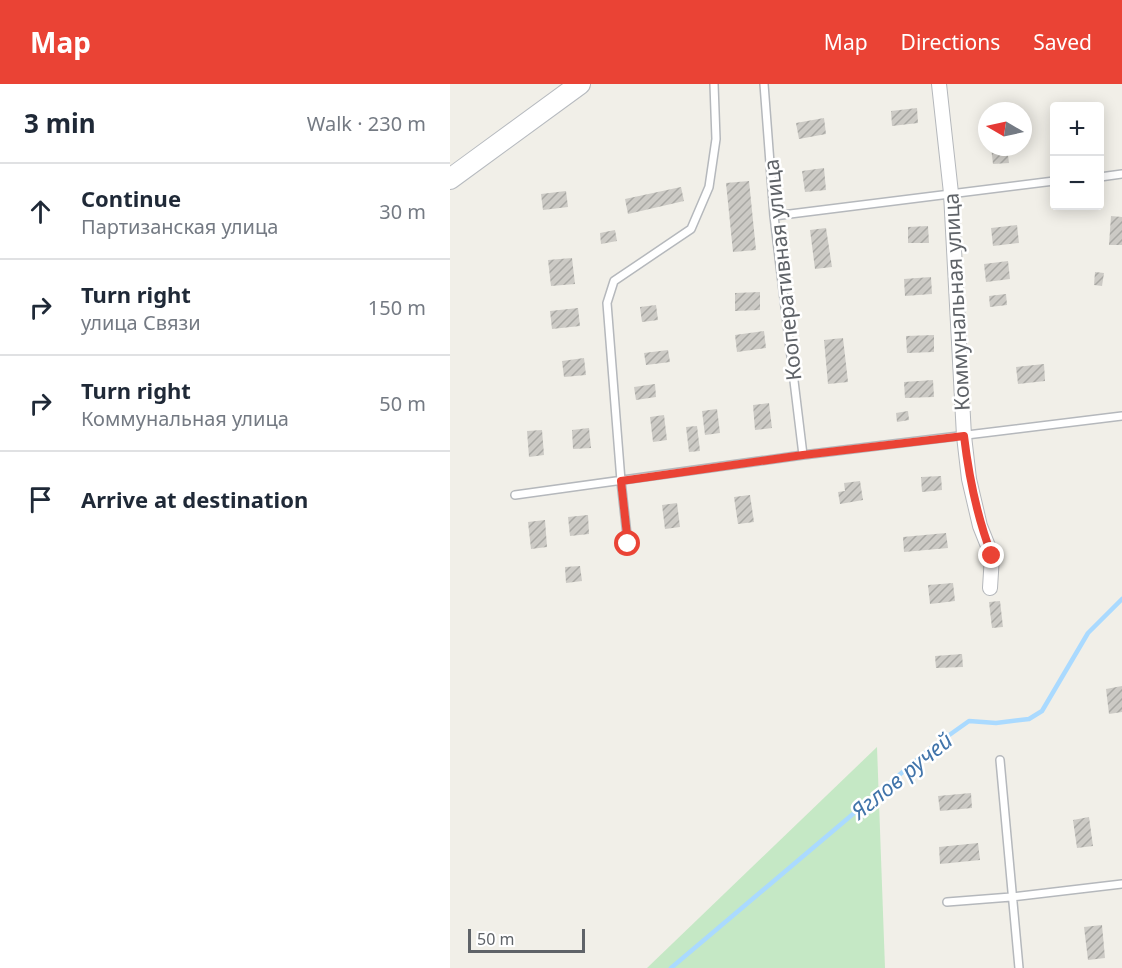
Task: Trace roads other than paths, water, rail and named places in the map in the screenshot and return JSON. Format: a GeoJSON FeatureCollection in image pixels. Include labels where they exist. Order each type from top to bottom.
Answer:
{"type":"FeatureCollection","features":[{"type":"Feature","properties":{"kind":"main road"},"geometry":{"type":"LineString","coordinates":[[450,179],[580,84]]}},
{"type":"Feature","properties":{"kind":"street","name":"Коммунальная улица"},"geometry":{"type":"LineString","coordinates":[[939,84],[951,193],[964,436],[969,480],[980,526],[992,556],[990,588]]}},
{"type":"Feature","properties":{"kind":"lane"},"geometry":{"type":"LineString","coordinates":[[628,544],[607,303],[614,281],[691,230],[709,187],[716,139],[714,84]]}},
{"type":"Feature","properties":{"kind":"lane","name":"Кооперативная улица"},"geometry":{"type":"LineString","coordinates":[[764,84],[774,216],[803,455]]}},
{"type":"Feature","properties":{"kind":"lane"},"geometry":{"type":"LineString","coordinates":[[1104,176],[1122,174]]}},
{"type":"Feature","properties":{"kind":"lane"},"geometry":{"type":"LineString","coordinates":[[774,216],[1050,182]]}},
{"type":"Feature","properties":{"kind":"lane"},"geometry":{"type":"LineString","coordinates":[[515,495],[803,455],[1122,416]]}},
{"type":"Feature","properties":{"kind":"lane"},"geometry":{"type":"LineString","coordinates":[[1000,760],[1019,968]]}},
{"type":"Feature","properties":{"kind":"lane"},"geometry":{"type":"LineString","coordinates":[[947,902],[1122,884]]}},
{"type":"Feature","properties":{"kind":"waterway","name":"Яглов ручей"},"geometry":{"type":"LineString","coordinates":[[671,968],[931,748],[969,721],[996,723],[1029,719],[1042,711],[1088,633],[1122,599]]}}]}
